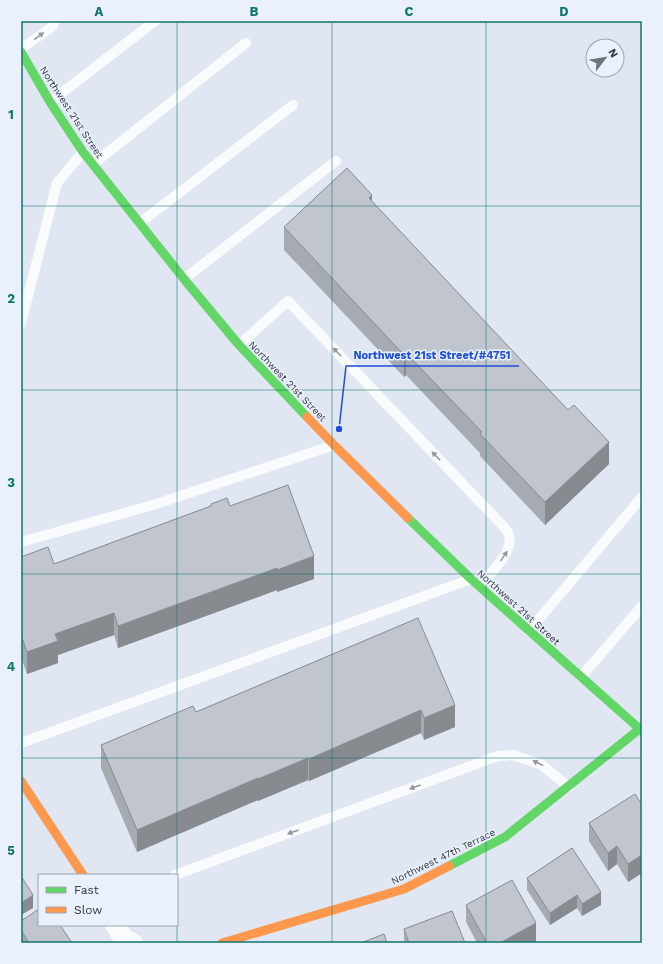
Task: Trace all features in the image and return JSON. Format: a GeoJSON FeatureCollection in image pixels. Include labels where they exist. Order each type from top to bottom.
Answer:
{"type":"FeatureCollection","features":[{"type":"Feature","properties":{"kind":"street","name":"Northwest 21st Street"},"geometry":{"type":"LineString","coordinates":[[21,50],[50,102],[83,152],[238,345],[334,445],[471,579],[641,729]]}},
{"type":"Feature","properties":{"kind":"street","name":"Northwest 47th Terrace"},"geometry":{"type":"LineString","coordinates":[[222,943],[404,889],[505,837],[641,729]]}},
{"type":"Feature","properties":{"kind":"street"},"geometry":{"type":"LineString","coordinates":[[21,781],[81,874]]}},
{"type":"Feature","properties":{"kind":"street"},"geometry":{"type":"LineString","coordinates":[[116,926],[124,938],[133,943]]}},
{"type":"Feature","properties":{"kind":"lane"},"geometry":{"type":"LineString","coordinates":[[21,50],[52,27],[55,21]]}},
{"type":"Feature","properties":{"kind":"lane"},"geometry":{"type":"LineString","coordinates":[[50,102],[155,21]]}},
{"type":"Feature","properties":{"kind":"lane"},"geometry":{"type":"LineString","coordinates":[[93,164],[246,43]]}},
{"type":"Feature","properties":{"kind":"lane"},"geometry":{"type":"LineString","coordinates":[[140,223],[293,105]]}},
{"type":"Feature","properties":{"kind":"lane"},"geometry":{"type":"LineString","coordinates":[[21,323],[58,183],[83,152]]}},
{"type":"Feature","properties":{"kind":"lane"},"geometry":{"type":"LineString","coordinates":[[184,279],[336,161]]}},
{"type":"Feature","properties":{"kind":"lane"},"geometry":{"type":"LineString","coordinates":[[238,345],[288,301],[504,527],[509,535],[510,544],[507,554],[479,586]]}},
{"type":"Feature","properties":{"kind":"lane"},"geometry":{"type":"LineString","coordinates":[[21,542],[153,505],[334,445]]}},
{"type":"Feature","properties":{"kind":"lane"},"geometry":{"type":"LineString","coordinates":[[529,631],[642,497]]}},
{"type":"Feature","properties":{"kind":"lane"},"geometry":{"type":"LineString","coordinates":[[21,743],[471,579]]}},
{"type":"Feature","properties":{"kind":"lane"},"geometry":{"type":"LineString","coordinates":[[581,677],[642,606]]}},
{"type":"Feature","properties":{"kind":"lane"},"geometry":{"type":"LineString","coordinates":[[178,874],[498,756],[513,755],[542,765],[569,786]]}},
{"type":"Feature","properties":{"kind":"building"},"geometry":{"type":"Polygon","coordinates":[[[347,168],[372,195],[369,198],[568,410],[574,405],[609,442],[545,502],[480,434],[482,432],[406,353],[404,355],[284,227],[347,168]]]}},
{"type":"Feature","properties":{"kind":"building"},"geometry":{"type":"Polygon","coordinates":[[[288,485],[314,556],[118,626],[114,613],[55,634],[58,641],[27,652],[21,635],[21,557],[48,547],[54,564],[211,506],[211,504],[227,498],[230,506],[288,485]]]}},
{"type":"Feature","properties":{"kind":"building"},"geometry":{"type":"Polygon","coordinates":[[[418,618],[455,705],[424,718],[421,710],[309,759],[308,758],[258,778],[137,830],[101,745],[193,706],[196,712],[418,618]]]}},
{"type":"Feature","properties":{"kind":"building"},"geometry":{"type":"Polygon","coordinates":[[[635,794],[642,805],[642,855],[628,864],[617,846],[608,853],[589,823],[635,794]]]}},
{"type":"Feature","properties":{"kind":"building"},"geometry":{"type":"Polygon","coordinates":[[[572,848],[601,892],[582,904],[577,895],[550,913],[527,878],[572,848]]]}},
{"type":"Feature","properties":{"kind":"building"},"geometry":{"type":"Polygon","coordinates":[[[21,876],[33,895],[21,903],[21,876]]]}},
{"type":"Feature","properties":{"kind":"building"},"geometry":{"type":"Polygon","coordinates":[[[512,880],[536,923],[500,943],[487,943],[466,905],[512,880]]]}},
{"type":"Feature","properties":{"kind":"building"},"geometry":{"type":"Polygon","coordinates":[[[38,910],[38,926],[61,926],[72,943],[29,943],[21,930],[21,921],[38,910]]]}},
{"type":"Feature","properties":{"kind":"building"},"geometry":{"type":"Polygon","coordinates":[[[452,911],[465,943],[409,943],[404,929],[452,911]]]}},
{"type":"Feature","properties":{"kind":"building"},"geometry":{"type":"Polygon","coordinates":[[[384,934],[387,943],[361,943],[384,934]]]}},
{"type":"Feature","properties":{"kind":"traffic: fast"},"geometry":{"type":"LineString","coordinates":[[21,52],[50,102],[83,152],[184,279],[239,345],[307,417]]}},
{"type":"Feature","properties":{"kind":"traffic: fast"},"geometry":{"type":"LineString","coordinates":[[408,518],[471,579],[642,731]]}},
{"type":"Feature","properties":{"kind":"traffic: fast"},"geometry":{"type":"LineString","coordinates":[[449,866],[505,837],[642,727]]}},
{"type":"Feature","properties":{"kind":"traffic: slow"},"geometry":{"type":"LineString","coordinates":[[307,417],[408,518]]}},
{"type":"Feature","properties":{"kind":"traffic: slow"},"geometry":{"type":"LineString","coordinates":[[21,781],[82,874]]}},
{"type":"Feature","properties":{"kind":"traffic: slow"},"geometry":{"type":"LineString","coordinates":[[222,943],[404,889],[449,866]]}},
{"type":"Feature","properties":{"kind":"place","name":"Northwest 21st Street/#4751"},"geometry":{"type":"Point","coordinates":[339,429]}}]}
